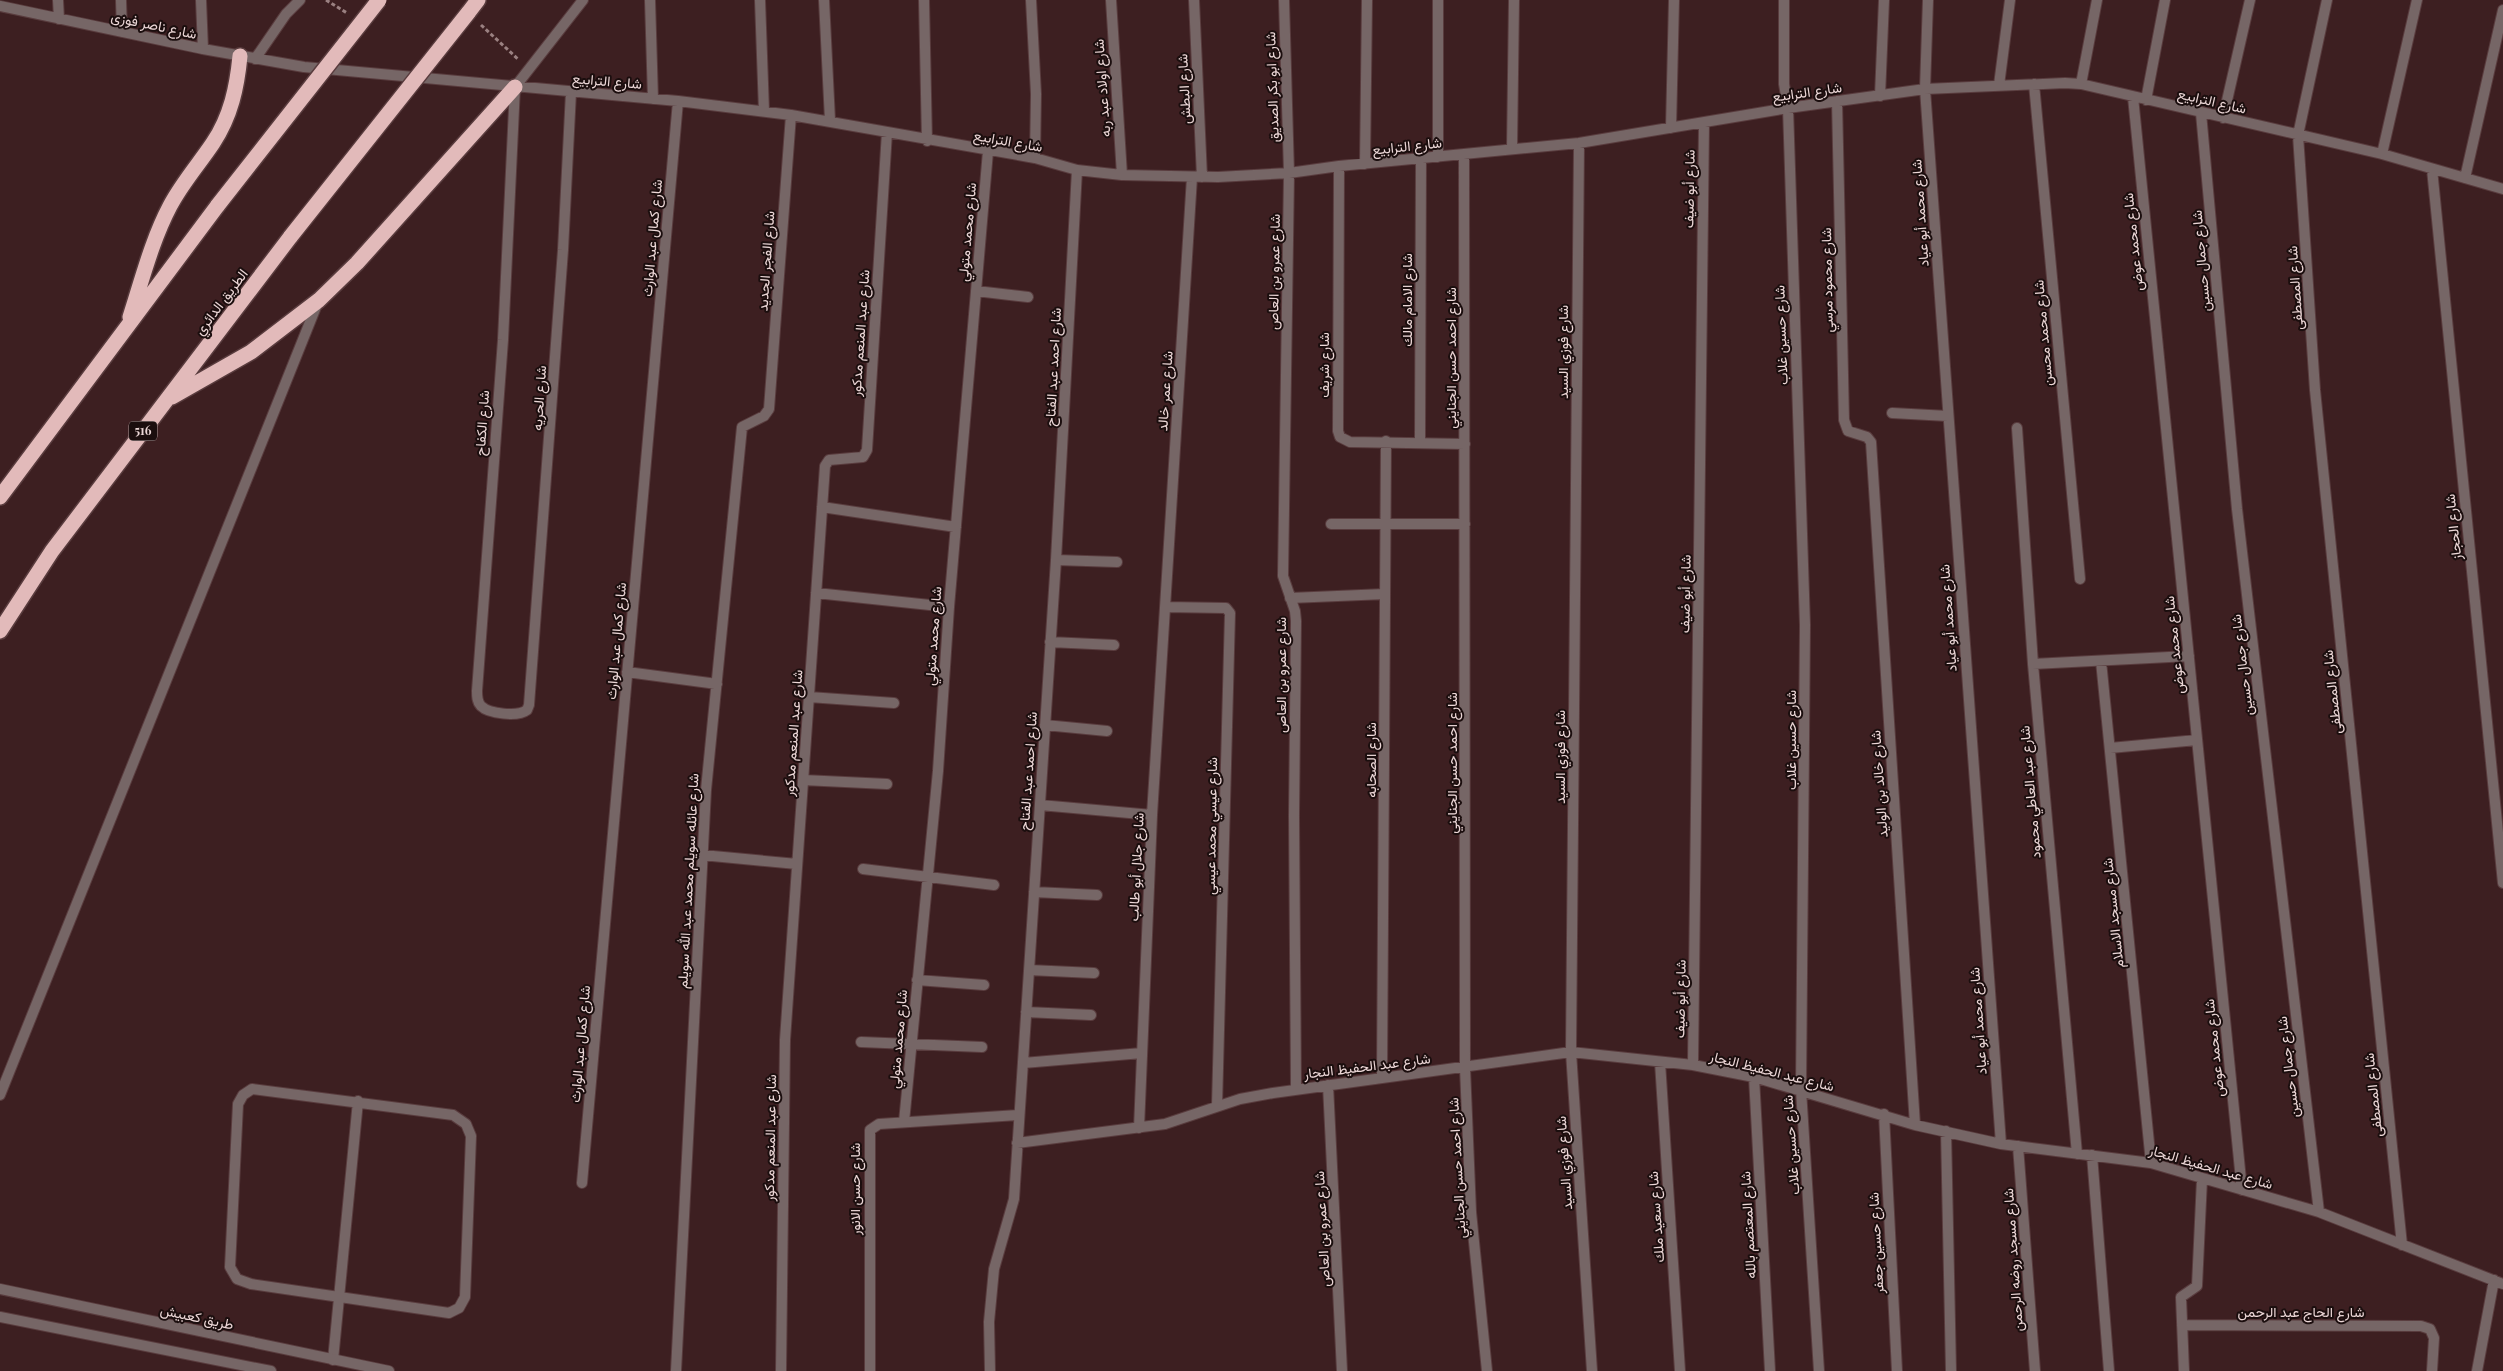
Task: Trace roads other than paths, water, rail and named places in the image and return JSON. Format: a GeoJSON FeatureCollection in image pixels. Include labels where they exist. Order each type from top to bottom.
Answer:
{"type":"FeatureCollection","features":[{"type":"Feature","properties":{"kind":"highway"},"geometry":{"type":"LineString","coordinates":[[0,497],[218,205],[379,0]]}},
{"type":"Feature","properties":{"kind":"highway","name":"الطريق الدائري"},"geometry":{"type":"LineString","coordinates":[[0,631],[52,551],[166,400],[292,236],[478,0]]}},
{"type":"Feature","properties":{"kind":"highway"},"geometry":{"type":"LineString","coordinates":[[126,328],[155,242],[170,205],[214,142],[230,110],[235,93],[240,56]]}},
{"type":"Feature","properties":{"kind":"highway"},"geometry":{"type":"LineString","coordinates":[[166,400],[251,352],[319,300],[357,263],[515,88]]}},
{"type":"Feature","properties":{"kind":"street"},"geometry":{"type":"LineString","coordinates":[[58,0],[59,19]]}},
{"type":"Feature","properties":{"kind":"street"},"geometry":{"type":"LineString","coordinates":[[121,0],[122,32]]}},
{"type":"Feature","properties":{"kind":"street"},"geometry":{"type":"LineString","coordinates":[[201,0],[203,49]]}},
{"type":"Feature","properties":{"kind":"street"},"geometry":{"type":"LineString","coordinates":[[286,0],[286,14]]}},
{"type":"Feature","properties":{"kind":"street"},"geometry":{"type":"LineString","coordinates":[[255,59],[286,14],[300,0]]}},
{"type":"Feature","properties":{"kind":"street"},"geometry":{"type":"LineString","coordinates":[[515,88],[583,0]]}},
{"type":"Feature","properties":{"kind":"street"},"geometry":{"type":"LineString","coordinates":[[650,0],[653,99]]}},
{"type":"Feature","properties":{"kind":"street"},"geometry":{"type":"LineString","coordinates":[[760,0],[764,111]]}},
{"type":"Feature","properties":{"kind":"street"},"geometry":{"type":"LineString","coordinates":[[824,0],[830,120]]}},
{"type":"Feature","properties":{"kind":"street"},"geometry":{"type":"LineString","coordinates":[[924,0],[927,141]]}},
{"type":"Feature","properties":{"kind":"street"},"geometry":{"type":"LineString","coordinates":[[1031,0],[1036,94],[1036,158]]}},
{"type":"Feature","properties":{"kind":"street","name":"شارع اولاد عبد ربه"},"geometry":{"type":"LineString","coordinates":[[1111,0],[1122,175]]}},
{"type":"Feature","properties":{"kind":"street","name":"شارع البطش"},"geometry":{"type":"LineString","coordinates":[[1194,0],[1197,177]]}},
{"type":"Feature","properties":{"kind":"street","name":"شارع ابو بكر الصديق"},"geometry":{"type":"LineString","coordinates":[[1284,0],[1288,173]]}},
{"type":"Feature","properties":{"kind":"street"},"geometry":{"type":"LineString","coordinates":[[1365,164],[1367,0]]}},
{"type":"Feature","properties":{"kind":"street"},"geometry":{"type":"LineString","coordinates":[[1438,0],[1438,157]]}},
{"type":"Feature","properties":{"kind":"street"},"geometry":{"type":"LineString","coordinates":[[1512,149],[1514,0]]}},
{"type":"Feature","properties":{"kind":"street"},"geometry":{"type":"LineString","coordinates":[[1671,128],[1674,0]]}},
{"type":"Feature","properties":{"kind":"street","name":"شارع حسين غلاب"},"geometry":{"type":"LineString","coordinates":[[1784,0],[1784,84],[1788,108],[1805,625],[1801,1090],[1819,1371]]}},
{"type":"Feature","properties":{"kind":"street"},"geometry":{"type":"LineString","coordinates":[[1880,96],[1884,0]]}},
{"type":"Feature","properties":{"kind":"street","name":"شارع محمد أبو عياد"},"geometry":{"type":"LineString","coordinates":[[1928,0],[1925,89],[2000,1144]]}},
{"type":"Feature","properties":{"kind":"street"},"geometry":{"type":"LineString","coordinates":[[1999,86],[2010,0]]}},
{"type":"Feature","properties":{"kind":"street"},"geometry":{"type":"LineString","coordinates":[[2081,84],[2097,0]]}},
{"type":"Feature","properties":{"kind":"street"},"geometry":{"type":"LineString","coordinates":[[2146,100],[2165,0]]}},
{"type":"Feature","properties":{"kind":"street"},"geometry":{"type":"LineString","coordinates":[[2223,118],[2250,0]]}},
{"type":"Feature","properties":{"kind":"street","name":"شارع المصطفى"},"geometry":{"type":"LineString","coordinates":[[2327,0],[2298,135],[2315,390],[2402,1245]]}},
{"type":"Feature","properties":{"kind":"street"},"geometry":{"type":"LineString","coordinates":[[2382,154],[2417,0]]}},
{"type":"Feature","properties":{"kind":"street","name":"شارع ناصر فوزى"},"geometry":{"type":"LineString","coordinates":[[0,6],[14,4],[59,19],[203,49],[304,67]]}},
{"type":"Feature","properties":{"kind":"street"},"geometry":{"type":"LineString","coordinates":[[2465,178],[2503,10]]}},
{"type":"Feature","properties":{"kind":"street","name":"شارع الترابيع"},"geometry":{"type":"LineString","coordinates":[[304,67],[515,88],[678,101],[764,111],[830,120],[927,141],[1036,158],[1077,170],[1122,175],[1197,177],[1288,173],[1339,166],[1579,143],[1788,108],[1925,89],[2034,84],[2081,84],[2382,154],[2503,189]]}},
{"type":"Feature","properties":{"kind":"street","name":"شارع محمد محسن"},"geometry":{"type":"LineString","coordinates":[[2034,84],[2080,579]]}},
{"type":"Feature","properties":{"kind":"street","name":"شارع الكفاح"},"geometry":{"type":"LineString","coordinates":[[515,88],[504,321],[476,691],[477,700],[487,710],[522,714],[528,705]]}},
{"type":"Feature","properties":{"kind":"street","name":"شارع الحريه"},"geometry":{"type":"LineString","coordinates":[[528,705],[563,250],[571,92]]}},
{"type":"Feature","properties":{"kind":"street","name":"شارع محمد عوض"},"geometry":{"type":"LineString","coordinates":[[2133,97],[2242,1190]]}},
{"type":"Feature","properties":{"kind":"street","name":"شارع كمال عبد الوارث"},"geometry":{"type":"LineString","coordinates":[[582,1184],[678,101]]}},
{"type":"Feature","properties":{"kind":"street","name":"شارع محمود مرسي"},"geometry":{"type":"LineString","coordinates":[[1837,101],[1844,420],[1848,431],[1867,437],[1871,442]]}},
{"type":"Feature","properties":{"kind":"street","name":"شارع جمال حسين"},"geometry":{"type":"LineString","coordinates":[[2201,113],[2238,509],[2318,1212]]}},
{"type":"Feature","properties":{"kind":"street","name":"شارع الفجر الجديد"},"geometry":{"type":"LineString","coordinates":[[769,409],[791,115]]}},
{"type":"Feature","properties":{"kind":"street","name":"شارع أبو ضيف"},"geometry":{"type":"LineString","coordinates":[[1693,1066],[1704,122]]}},
{"type":"Feature","properties":{"kind":"street","name":"شارع عبد المنعم مدكور"},"geometry":{"type":"LineString","coordinates":[[781,1371],[785,1040],[822,508],[826,462],[863,457],[867,450],[887,132]]}},
{"type":"Feature","properties":{"kind":"street","name":"شارع فوزي السيد"},"geometry":{"type":"LineString","coordinates":[[1579,143],[1571,1052],[1592,1371]]}},
{"type":"Feature","properties":{"kind":"street","name":"شارع محمد متولي"},"geometry":{"type":"LineString","coordinates":[[904,1122],[938,770],[949,607],[988,152]]}},
{"type":"Feature","properties":{"kind":"street","name":"شارع احمد حسن الجنايني"},"geometry":{"type":"LineString","coordinates":[[1464,154],[1465,1068],[1471,1212],[1487,1371]]}},
{"type":"Feature","properties":{"kind":"street","name":"شارع الامام مالك"},"geometry":{"type":"LineString","coordinates":[[1420,442],[1421,158]]}},
{"type":"Feature","properties":{"kind":"street","name":"شارع شريف"},"geometry":{"type":"LineString","coordinates":[[1339,166],[1338,431],[1342,439],[1350,442],[1465,444]]}},
{"type":"Feature","properties":{"kind":"street","name":"شارع الحجاز"},"geometry":{"type":"LineString","coordinates":[[2432,169],[2503,883]]}},
{"type":"Feature","properties":{"kind":"street","name":"شارع احمد عبد الفتاح"},"geometry":{"type":"LineString","coordinates":[[990,1371],[989,1322],[994,1269],[1014,1199],[1056,560],[1077,170]]}},
{"type":"Feature","properties":{"kind":"street","name":"شارع عمرو بن العاص"},"geometry":{"type":"LineString","coordinates":[[1288,173],[1284,576],[1296,621],[1294,816],[1296,1089]]}},
{"type":"Feature","properties":{"kind":"street","name":"شارع عمر خالد"},"geometry":{"type":"LineString","coordinates":[[1165,607],[1197,177]]}},
{"type":"Feature","properties":{"kind":"street"},"geometry":{"type":"LineString","coordinates":[[976,291],[1028,297]]}},
{"type":"Feature","properties":{"kind":"street"},"geometry":{"type":"LineString","coordinates":[[0,1095],[319,300]]}},
{"type":"Feature","properties":{"kind":"street","name":"شارع عائله سويلم محمد عبد الله سويلم"},"geometry":{"type":"LineString","coordinates":[[676,1371],[702,855],[717,684],[742,427],[764,416],[769,409]]}},
{"type":"Feature","properties":{"kind":"street"},"geometry":{"type":"LineString","coordinates":[[1892,413],[1948,416]]}},
{"type":"Feature","properties":{"kind":"street","name":"شارع عبد العاطي محمود"},"geometry":{"type":"LineString","coordinates":[[2017,428],[2033,664],[2078,1154]]}},
{"type":"Feature","properties":{"kind":"street","name":"شارع الصحابه"},"geometry":{"type":"LineString","coordinates":[[1382,1078],[1386,442]]}},
{"type":"Feature","properties":{"kind":"street","name":"شارع خالد بن الوليد"},"geometry":{"type":"LineString","coordinates":[[1871,442],[1915,1125]]}},
{"type":"Feature","properties":{"kind":"street"},"geometry":{"type":"LineString","coordinates":[[822,508],[956,526]]}},
{"type":"Feature","properties":{"kind":"street"},"geometry":{"type":"LineString","coordinates":[[1331,524],[1465,524]]}},
{"type":"Feature","properties":{"kind":"street"},"geometry":{"type":"LineString","coordinates":[[1056,560],[1116,562]]}},
{"type":"Feature","properties":{"kind":"street"},"geometry":{"type":"LineString","coordinates":[[816,593],[949,607]]}},
{"type":"Feature","properties":{"kind":"street"},"geometry":{"type":"LineString","coordinates":[[1290,598],[1385,594]]}},
{"type":"Feature","properties":{"kind":"street","name":"شارع جلال أبو طالب"},"geometry":{"type":"LineString","coordinates":[[1139,1128],[1152,815],[1165,607]]}},
{"type":"Feature","properties":{"kind":"street","name":"شارع عيسي محمد عيسي"},"geometry":{"type":"LineString","coordinates":[[1165,607],[1226,608],[1230,613],[1218,1106]]}},
{"type":"Feature","properties":{"kind":"street"},"geometry":{"type":"LineString","coordinates":[[1050,642],[1114,645]]}},
{"type":"Feature","properties":{"kind":"street"},"geometry":{"type":"LineString","coordinates":[[2033,664],[2189,656]]}},
{"type":"Feature","properties":{"kind":"street","name":"شارع مسجد الاسلام"},"geometry":{"type":"LineString","coordinates":[[2101,661],[2151,1163]]}},
{"type":"Feature","properties":{"kind":"street"},"geometry":{"type":"LineString","coordinates":[[627,672],[717,684]]}},
{"type":"Feature","properties":{"kind":"street"},"geometry":{"type":"LineString","coordinates":[[809,698],[894,703]]}},
{"type":"Feature","properties":{"kind":"street"},"geometry":{"type":"LineString","coordinates":[[1045,725],[1107,731]]}},
{"type":"Feature","properties":{"kind":"street"},"geometry":{"type":"LineString","coordinates":[[2110,748],[2197,740]]}},
{"type":"Feature","properties":{"kind":"street"},"geometry":{"type":"LineString","coordinates":[[803,780],[887,784]]}},
{"type":"Feature","properties":{"kind":"street"},"geometry":{"type":"LineString","coordinates":[[1040,804],[1152,815]]}},
{"type":"Feature","properties":{"kind":"street"},"geometry":{"type":"LineString","coordinates":[[702,855],[797,864]]}},
{"type":"Feature","properties":{"kind":"street"},"geometry":{"type":"LineString","coordinates":[[863,869],[994,885]]}},
{"type":"Feature","properties":{"kind":"street"},"geometry":{"type":"LineString","coordinates":[[1034,892],[1097,895]]}},
{"type":"Feature","properties":{"kind":"street"},"geometry":{"type":"LineString","coordinates":[[1029,970],[1094,973]]}},
{"type":"Feature","properties":{"kind":"street"},"geometry":{"type":"LineString","coordinates":[[917,980],[984,985]]}},
{"type":"Feature","properties":{"kind":"street"},"geometry":{"type":"LineString","coordinates":[[1026,1012],[1091,1015]]}},
{"type":"Feature","properties":{"kind":"street"},"geometry":{"type":"LineString","coordinates":[[861,1042],[982,1047]]}},
{"type":"Feature","properties":{"kind":"street","name":"شارع عبد الحفيظ النجار"},"geometry":{"type":"LineString","coordinates":[[1017,1142],[1165,1124],[1240,1099],[1296,1089],[1465,1068],[1571,1052],[1693,1066],[1754,1077],[1884,1114],[1915,1125],[2000,1144],[2151,1163],[2318,1212],[2498,1282]]}},
{"type":"Feature","properties":{"kind":"street"},"geometry":{"type":"LineString","coordinates":[[1023,1063],[1142,1053]]}},
{"type":"Feature","properties":{"kind":"street","name":"شارع سعيد ملك"},"geometry":{"type":"LineString","coordinates":[[1660,1062],[1680,1371]]}},
{"type":"Feature","properties":{"kind":"street","name":"شارع المعتصم بالله"},"geometry":{"type":"LineString","coordinates":[[1754,1077],[1770,1371]]}},
{"type":"Feature","properties":{"kind":"street","name":"شارع عمرو بن العاص"},"geometry":{"type":"LineString","coordinates":[[1328,1085],[1342,1371]]}},
{"type":"Feature","properties":{"kind":"street"},"geometry":{"type":"LineString","coordinates":[[252,1088],[453,1115],[466,1124],[471,1136],[465,1297],[459,1308],[448,1313],[339,1296],[251,1284],[237,1279],[230,1267],[238,1104],[243,1095],[252,1088]]}},
{"type":"Feature","properties":{"kind":"street"},"geometry":{"type":"LineString","coordinates":[[333,1360],[358,1101]]}},
{"type":"Feature","properties":{"kind":"street","name":"شارع حسين جعفر"},"geometry":{"type":"LineString","coordinates":[[1884,1114],[1897,1371]]}},
{"type":"Feature","properties":{"kind":"street","name":"شارع حسن الانور"},"geometry":{"type":"LineString","coordinates":[[870,1371],[868,1136],[874,1126],[904,1122],[1020,1115]]}},
{"type":"Feature","properties":{"kind":"street"},"geometry":{"type":"LineString","coordinates":[[1946,1131],[1951,1371]]}},
{"type":"Feature","properties":{"kind":"street","name":"شارع مسجد روضه الرحمن"},"geometry":{"type":"LineString","coordinates":[[2018,1146],[2035,1371]]}},
{"type":"Feature","properties":{"kind":"street"},"geometry":{"type":"LineString","coordinates":[[2092,1156],[2109,1371]]}},
{"type":"Feature","properties":{"kind":"street"},"geometry":{"type":"LineString","coordinates":[[2184,1371],[2181,1297],[2185,1292],[2195,1290],[2198,1281],[2202,1179]]}},
{"type":"Feature","properties":{"kind":"street"},"geometry":{"type":"LineString","coordinates":[[2477,1371],[2498,1282]]}},
{"type":"Feature","properties":{"kind":"street","name":"طريق كعبيش"},"geometry":{"type":"LineString","coordinates":[[0,1288],[389,1371]]}},
{"type":"Feature","properties":{"kind":"street"},"geometry":{"type":"LineString","coordinates":[[0,1317],[271,1371]]}},
{"type":"Feature","properties":{"kind":"street","name":"شارع الحاج عبد الرحمن"},"geometry":{"type":"LineString","coordinates":[[2182,1325],[2421,1326],[2430,1328],[2434,1338],[2432,1371]]}}]}
